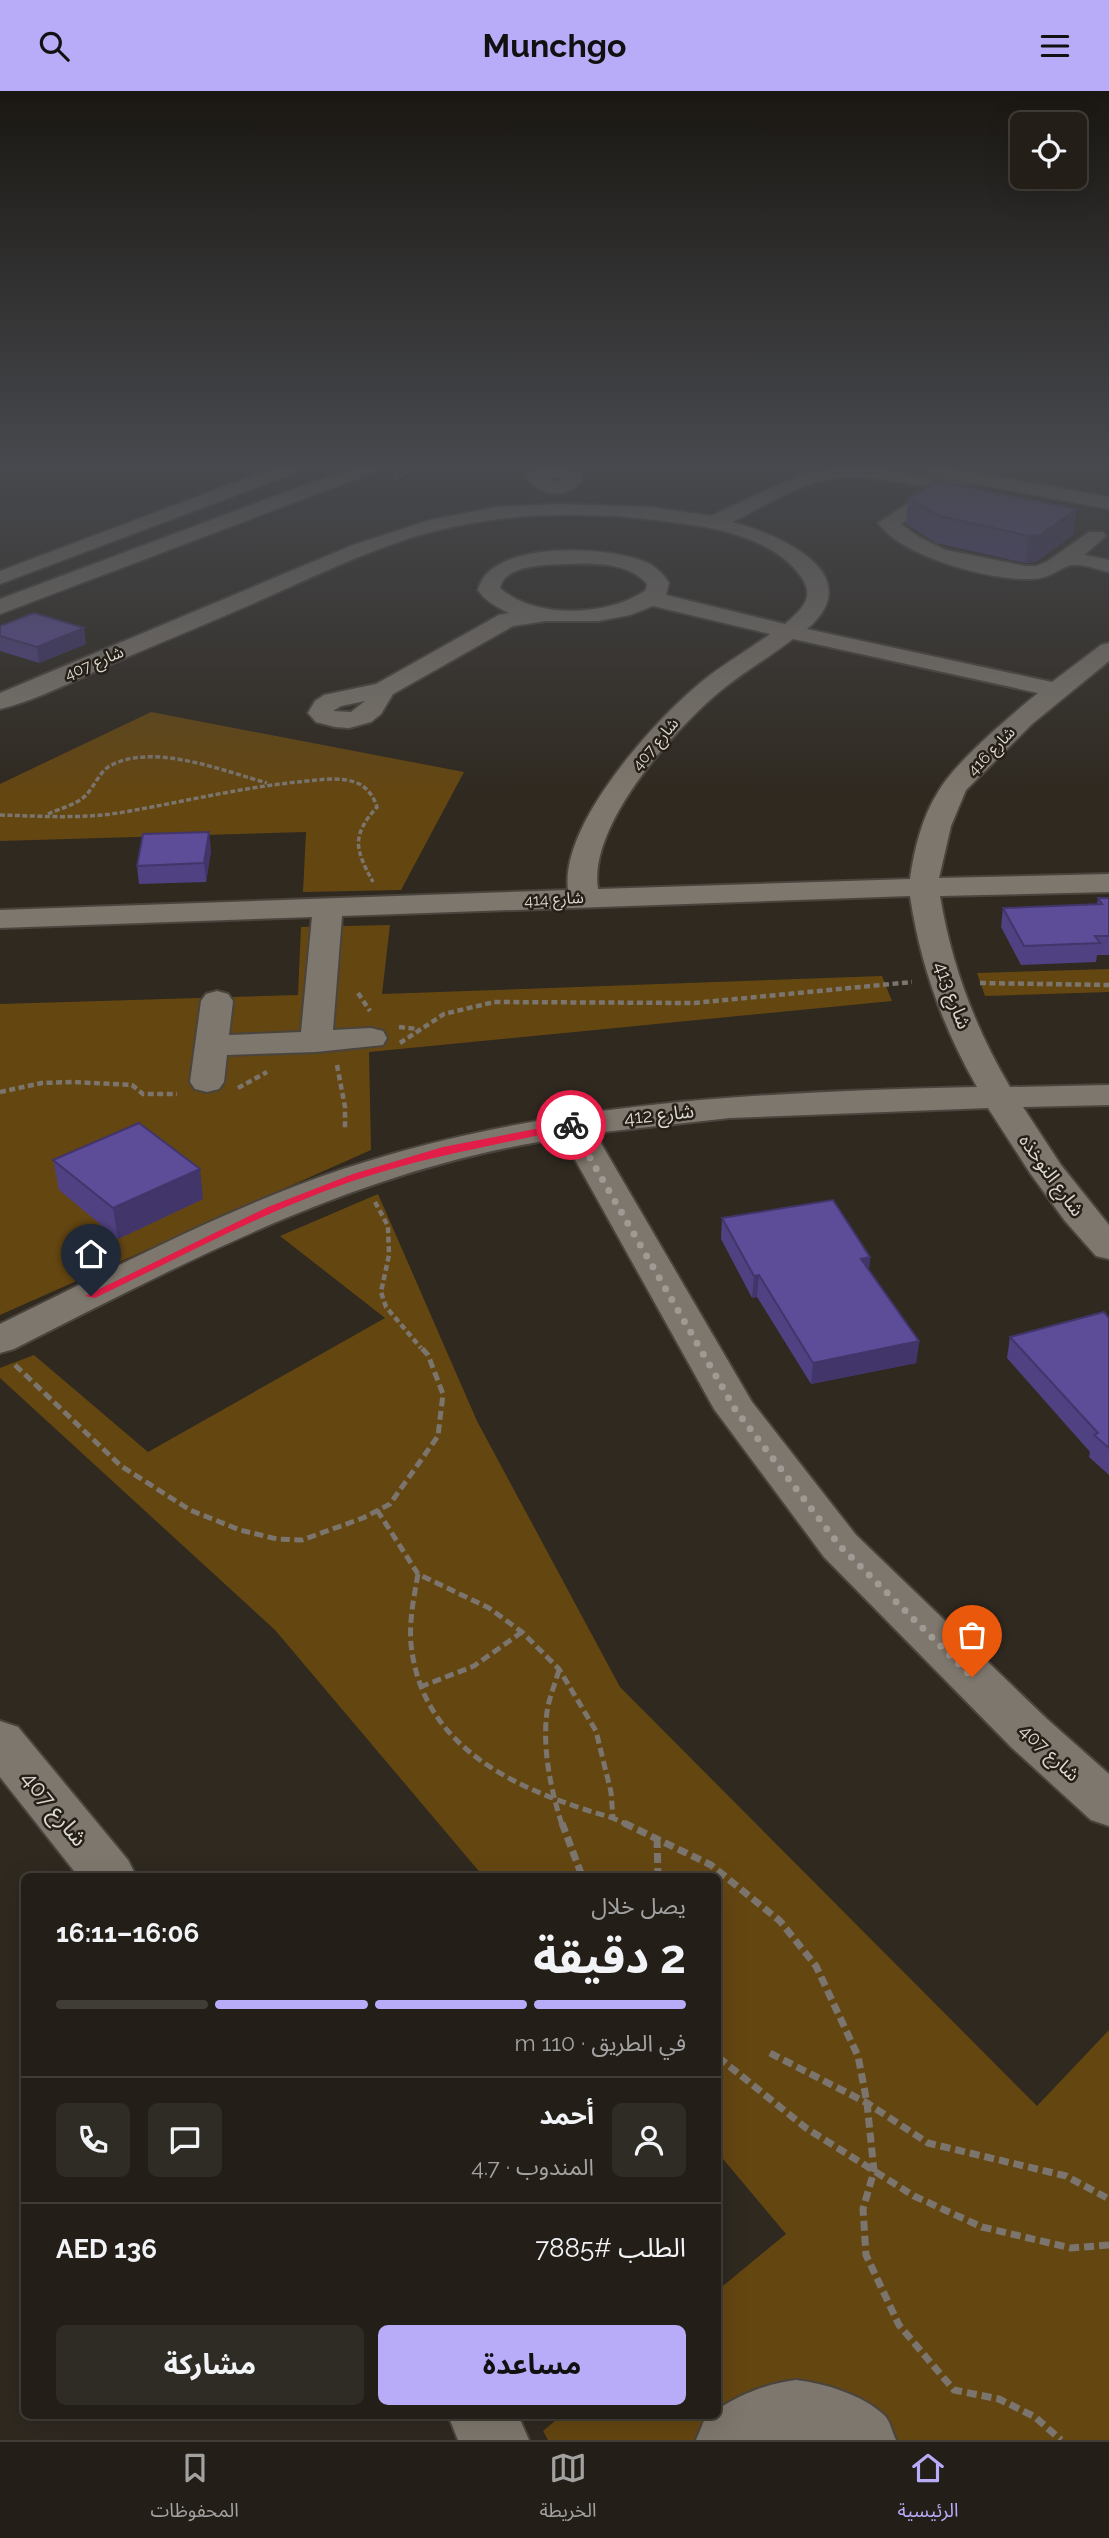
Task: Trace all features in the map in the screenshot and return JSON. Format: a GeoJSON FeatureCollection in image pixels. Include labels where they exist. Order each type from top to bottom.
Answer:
{"type":"FeatureCollection","features":[{"type":"Feature","properties":{"kind":"street"},"geometry":{"type":"LineString","coordinates":[[0,607],[80,577]]}},
{"type":"Feature","properties":{"kind":"street","name":"شارع 407"},"geometry":{"type":"LineString","coordinates":[[0,702],[297,577]]}},
{"type":"Feature","properties":{"kind":"street"},"geometry":{"type":"LineString","coordinates":[[493,577],[488,585],[489,590],[507,612]]}},
{"type":"Feature","properties":{"kind":"street"},"geometry":{"type":"LineString","coordinates":[[629,609],[657,593],[658,583],[651,577]]}},
{"type":"Feature","properties":{"kind":"street","name":"شارع 407"},"geometry":{"type":"LineString","coordinates":[[584,897],[582,866],[587,848],[602,818],[636,764],[694,700],[788,632],[817,604],[819,594],[813,577]]}},
{"type":"Feature","properties":{"kind":"street"},"geometry":{"type":"LineString","coordinates":[[972,577],[977,583],[999,585],[1010,577]]}},
{"type":"Feature","properties":{"kind":"street"},"geometry":{"type":"LineString","coordinates":[[652,598],[690,610],[1056,690]]}},
{"type":"Feature","properties":{"kind":"street"},"geometry":{"type":"LineString","coordinates":[[383,690],[507,612],[594,615],[629,609],[690,610]]}},
{"type":"Feature","properties":{"kind":"street","name":"شارع 416"},"geometry":{"type":"LineString","coordinates":[[923,886],[934,837],[951,792],[1002,737],[1056,690],[1109,650]]}},
{"type":"Feature","properties":{"kind":"street","name":"شارع 414"},"geometry":{"type":"LineString","coordinates":[[0,919],[378,907],[584,897],[1109,883]]}},
{"type":"Feature","properties":{"kind":"street","name":"شارع 413"},"geometry":{"type":"LineString","coordinates":[[923,886],[932,935],[930,982],[955,1009],[1000,1097]]}},
{"type":"Feature","properties":{"kind":"street"},"geometry":{"type":"LineString","coordinates":[[316,1042],[328,908]]}},
{"type":"Feature","properties":{"kind":"street"},"geometry":{"type":"LineString","coordinates":[[210,1088],[217,1001]]}},
{"type":"Feature","properties":{"kind":"street"},"geometry":{"type":"LineString","coordinates":[[212,1046],[316,1042],[382,1043]]}},
{"type":"Feature","properties":{"kind":"street","name":"شارع 412"},"geometry":{"type":"LineString","coordinates":[[4,1350],[215,1236],[357,1176],[443,1151],[573,1125],[651,1113],[725,1107],[1109,1095]]}},
{"type":"Feature","properties":{"kind":"street","name":"شارع النوخذه"},"geometry":{"type":"LineString","coordinates":[[1000,1097],[1055,1185],[1109,1248]]}},
{"type":"Feature","properties":{"kind":"street","name":"شارع 407"},"geometry":{"type":"LineString","coordinates":[[573,1125],[735,1409],[840,1546],[1029,1733],[1109,1805]]}},
{"type":"Feature","properties":{"kind":"street","name":"شارع 407"},"geometry":{"type":"LineString","coordinates":[[0,1741],[107,1873]]}},
{"type":"Feature","properties":{"kind":"street"},"geometry":{"type":"LineString","coordinates":[[730,2440],[760,2420],[780,2413],[824,2416],[844,2426],[862,2440]]}},
{"type":"Feature","properties":{"kind":"street"},"geometry":{"type":"LineString","coordinates":[[483,2419],[495,2440]]}},
{"type":"Feature","properties":{"kind":"path"},"geometry":{"type":"LineString","coordinates":[[42,816],[85,797],[108,766],[139,757],[161,757],[208,766],[265,780],[267,783]]}},
{"type":"Feature","properties":{"kind":"path"},"geometry":{"type":"LineString","coordinates":[[0,815],[98,815],[133,811],[267,783],[338,779],[350,781],[368,791],[377,807],[364,819],[359,850],[362,863],[375,886],[378,907]]}},
{"type":"Feature","properties":{"kind":"path"},"geometry":{"type":"LineString","coordinates":[[382,1043],[444,1014],[494,1002],[694,1003],[930,982],[1109,985]]}},
{"type":"Feature","properties":{"kind":"path"},"geometry":{"type":"LineString","coordinates":[[344,1059],[335,1059],[345,1107],[345,1130]]}},
{"type":"Feature","properties":{"kind":"path"},"geometry":{"type":"LineString","coordinates":[[0,1092],[41,1083],[73,1082],[132,1085],[143,1094],[210,1088],[261,1077],[273,1066]]}},
{"type":"Feature","properties":{"kind":"path"},"geometry":{"type":"LineString","coordinates":[[4,1350],[121,1466],[190,1510],[240,1530],[277,1539],[302,1540],[390,1504],[438,1436],[443,1394],[428,1355],[386,1307],[381,1292],[389,1255],[388,1226],[357,1176]]}},
{"type":"Feature","properties":{"kind":"path"},"geometry":{"type":"LineString","coordinates":[[377,1510],[418,1574],[489,1608],[522,1632],[559,1669],[596,1731],[611,1792],[613,1818]]}},
{"type":"Feature","properties":{"kind":"path"},"geometry":{"type":"LineString","coordinates":[[418,1574],[410,1604],[409,1645],[420,1687],[450,1733],[471,1754],[496,1772],[556,1801],[613,1818],[711,1865],[721,1873]]}},
{"type":"Feature","properties":{"kind":"path"},"geometry":{"type":"LineString","coordinates":[[420,1687],[465,1673],[485,1662],[522,1632]]}},
{"type":"Feature","properties":{"kind":"path"},"geometry":{"type":"LineString","coordinates":[[559,1669],[546,1714],[548,1757],[556,1801],[581,1873]]}},
{"type":"Feature","properties":{"kind":"path"},"geometry":{"type":"LineString","coordinates":[[656,1837],[658,1873]]}},
{"type":"Feature","properties":{"kind":"path"},"geometry":{"type":"LineString","coordinates":[[721,1873],[780,1921],[816,1966],[858,2056],[867,2103],[874,2171],[863,2209],[866,2255],[899,2325],[954,2390],[999,2399],[1035,2417],[1061,2440]]}},
{"type":"Feature","properties":{"kind":"path"},"geometry":{"type":"LineString","coordinates":[[770,2053],[867,2103],[928,2143],[1066,2176],[1109,2199]]}},
{"type":"Feature","properties":{"kind":"path"},"geometry":{"type":"LineString","coordinates":[[721,2059],[806,2128],[914,2196],[982,2227],[1071,2248],[1109,2245]]}},
{"type":"Feature","properties":{"kind":"shaded area"},"geometry":{"type":"Polygon","coordinates":[[[151,712],[464,772],[401,890],[303,892],[306,832],[0,841],[0,784],[151,712]]]}},
{"type":"Feature","properties":{"kind":"shaded area"},"geometry":{"type":"Polygon","coordinates":[[[390,925],[382,994],[882,976],[892,1001],[369,1052],[371,1150],[0,1315],[0,1004],[298,995],[301,927],[390,925]]]}},
{"type":"Feature","properties":{"kind":"shaded area"},"geometry":{"type":"Polygon","coordinates":[[[1109,969],[1109,992],[985,996],[977,973],[1109,969]]]}},
{"type":"Feature","properties":{"kind":"shaded area"},"geometry":{"type":"Polygon","coordinates":[[[378,1194],[477,1421],[620,1687],[1037,2106],[1109,2030],[1109,2440],[548,2440],[543,2431],[557,2419],[721,2419],[721,2288],[786,2234],[721,2157],[721,1873],[480,1873],[275,1630],[0,1378],[0,1368],[34,1355],[148,1452],[385,1318],[280,1236],[378,1194]]]}},
{"type":"Feature","properties":{"kind":"building"},"geometry":{"type":"Polygon","coordinates":[[[34,613],[84,628],[37,647],[0,636],[0,626],[34,613]]]}},
{"type":"Feature","properties":{"kind":"building"},"geometry":{"type":"Polygon","coordinates":[[[209,832],[204,863],[137,866],[143,834],[209,832]]]}},
{"type":"Feature","properties":{"kind":"building"},"geometry":{"type":"Polygon","coordinates":[[[1098,898],[1109,898],[1109,936],[1095,936],[1100,943],[1024,946],[1003,908],[1102,904],[1098,898]]]}},
{"type":"Feature","properties":{"kind":"building"},"geometry":{"type":"Polygon","coordinates":[[[139,1123],[200,1169],[113,1208],[53,1160],[139,1123]]]}},
{"type":"Feature","properties":{"kind":"building"},"geometry":{"type":"Polygon","coordinates":[[[833,1200],[870,1257],[861,1259],[919,1341],[813,1363],[759,1275],[754,1276],[722,1218],[833,1200]]]}},
{"type":"Feature","properties":{"kind":"building"},"geometry":{"type":"Polygon","coordinates":[[[1104,1312],[1109,1318],[1109,1448],[1094,1435],[1098,1433],[1010,1337],[1104,1312]]]}},
{"type":"Feature","properties":{"kind":"way so far"},"geometry":{"type":"LineString","coordinates":[[571,1125],[735,1409],[840,1546],[972,1677]]}},
{"type":"Feature","properties":{"kind":"route"},"geometry":{"type":"LineString","coordinates":[[91,1296],[272,1209],[357,1176],[443,1151],[571,1125]]}}]}
